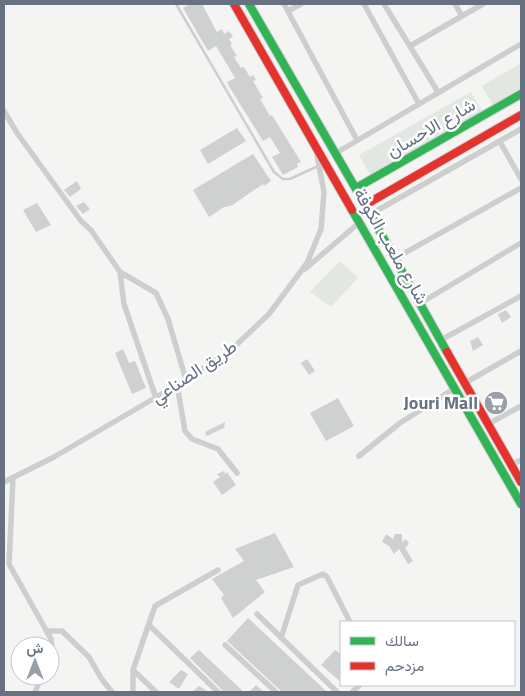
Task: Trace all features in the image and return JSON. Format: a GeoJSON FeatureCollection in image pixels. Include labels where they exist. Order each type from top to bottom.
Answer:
{"type":"FeatureCollection","features":[{"type":"Feature","properties":{"kind":"main road","name":"شارع ملعب الكوفة"},"geometry":{"type":"LineString","coordinates":[[234,4],[521,504]]}},
{"type":"Feature","properties":{"kind":"main road","name":"شارع ملعب الكوفة"},"geometry":{"type":"LineString","coordinates":[[249,4],[371,214],[419,304],[521,482]]}},
{"type":"Feature","properties":{"kind":"main road","name":"شارع الاحسان"},"geometry":{"type":"LineString","coordinates":[[356,188],[521,94]]}},
{"type":"Feature","properties":{"kind":"main road","name":"شارع الاحسان"},"geometry":{"type":"LineString","coordinates":[[365,205],[521,115]]}},
{"type":"Feature","properties":{"kind":"main road"},"geometry":{"type":"LineString","coordinates":[[491,451],[497,451],[500,445]]}},
{"type":"Feature","properties":{"kind":"main road"},"geometry":{"type":"LineString","coordinates":[[497,462],[499,457],[506,456]]}},
{"type":"Feature","properties":{"kind":"street"},"geometry":{"type":"LineString","coordinates":[[284,4],[357,140]]}},
{"type":"Feature","properties":{"kind":"street"},"geometry":{"type":"LineString","coordinates":[[288,11],[301,4]]}},
{"type":"Feature","properties":{"kind":"street"},"geometry":{"type":"LineString","coordinates":[[364,4],[419,104]]}},
{"type":"Feature","properties":{"kind":"street"},"geometry":{"type":"LineString","coordinates":[[384,4],[438,92]]}},
{"type":"Feature","properties":{"kind":"street"},"geometry":{"type":"LineString","coordinates":[[455,4],[462,16]]}},
{"type":"Feature","properties":{"kind":"street"},"geometry":{"type":"LineString","coordinates":[[410,46],[483,4]]}},
{"type":"Feature","properties":{"kind":"street"},"geometry":{"type":"LineString","coordinates":[[336,153],[521,44]]}},
{"type":"Feature","properties":{"kind":"street"},"geometry":{"type":"LineString","coordinates":[[4,111],[17,133],[81,221],[91,230],[120,272],[156,292],[168,319],[186,380]]}},
{"type":"Feature","properties":{"kind":"street"},"geometry":{"type":"LineString","coordinates":[[371,214],[521,130]]}},
{"type":"Feature","properties":{"kind":"street"},"geometry":{"type":"LineString","coordinates":[[500,142],[521,179]]}},
{"type":"Feature","properties":{"kind":"street","name":"طريق الصناعي"},"geometry":{"type":"LineString","coordinates":[[4,482],[54,457],[186,380],[231,350],[269,314],[300,274],[315,247],[323,217],[324,192],[318,166],[316,145]]}},
{"type":"Feature","properties":{"kind":"street"},"geometry":{"type":"LineString","coordinates":[[394,259],[521,188]]}},
{"type":"Feature","properties":{"kind":"street"},"geometry":{"type":"LineString","coordinates":[[300,274],[360,222]]}},
{"type":"Feature","properties":{"kind":"street"},"geometry":{"type":"LineString","coordinates":[[419,304],[521,244]]}},
{"type":"Feature","properties":{"kind":"street"},"geometry":{"type":"LineString","coordinates":[[120,272],[124,304],[156,398]]}},
{"type":"Feature","properties":{"kind":"street"},"geometry":{"type":"LineString","coordinates":[[441,340],[521,296]]}},
{"type":"Feature","properties":{"kind":"street"},"geometry":{"type":"LineString","coordinates":[[465,383],[521,351]]}},
{"type":"Feature","properties":{"kind":"street"},"geometry":{"type":"LineString","coordinates":[[177,385],[185,431],[192,438],[218,449],[237,473]]}},
{"type":"Feature","properties":{"kind":"street"},"geometry":{"type":"LineString","coordinates":[[359,456],[400,423],[455,388]]}},
{"type":"Feature","properties":{"kind":"street"},"geometry":{"type":"LineString","coordinates":[[488,424],[521,406]]}},
{"type":"Feature","properties":{"kind":"street"},"geometry":{"type":"LineString","coordinates":[[511,465],[521,460]]}},
{"type":"Feature","properties":{"kind":"street"},"geometry":{"type":"LineString","coordinates":[[13,478],[9,564],[49,636]]}},
{"type":"Feature","properties":{"kind":"street"},"geometry":{"type":"LineString","coordinates":[[132,692],[133,670],[155,606],[218,570]]}},
{"type":"Feature","properties":{"kind":"street"},"geometry":{"type":"LineString","coordinates":[[281,638],[298,586],[323,574],[327,577],[349,621]]}},
{"type":"Feature","properties":{"kind":"street"},"geometry":{"type":"LineString","coordinates":[[257,614],[337,692]]}},
{"type":"Feature","properties":{"kind":"street"},"geometry":{"type":"LineString","coordinates":[[149,625],[218,692]]}},
{"type":"Feature","properties":{"kind":"street"},"geometry":{"type":"LineString","coordinates":[[47,631],[62,631],[89,657],[101,678],[112,692]]}},
{"type":"Feature","properties":{"kind":"street"},"geometry":{"type":"LineString","coordinates":[[225,645],[276,692]]}},
{"type":"Feature","properties":{"kind":"street"},"geometry":{"type":"LineString","coordinates":[[133,670],[156,692]]}},
{"type":"Feature","properties":{"kind":"lane"},"geometry":{"type":"LineString","coordinates":[[176,4],[274,172],[283,178],[290,178],[318,166]]}},
{"type":"Feature","properties":{"kind":"shaded area"},"geometry":{"type":"Polygon","coordinates":[[[521,63],[521,94],[495,109],[482,86],[521,63]]]}},
{"type":"Feature","properties":{"kind":"shaded area"},"geometry":{"type":"Polygon","coordinates":[[[471,92],[484,115],[373,180],[359,155],[471,92]]]}},
{"type":"Feature","properties":{"kind":"shaded area"},"geometry":{"type":"Polygon","coordinates":[[[340,261],[358,278],[331,307],[310,292],[340,261]]]}},
{"type":"Feature","properties":{"kind":"building"},"geometry":{"type":"Polygon","coordinates":[[[190,4],[202,4],[217,32],[222,29],[224,34],[229,31],[233,37],[229,39],[232,44],[230,45],[237,56],[234,57],[241,68],[244,67],[250,77],[253,75],[256,80],[253,81],[263,98],[260,99],[301,162],[297,164],[298,167],[283,175],[272,157],[280,153],[270,137],[263,141],[230,88],[227,82],[235,78],[216,46],[208,51],[183,8],[190,4]]]}},
{"type":"Feature","properties":{"kind":"building"},"geometry":{"type":"Polygon","coordinates":[[[237,128],[246,141],[208,164],[200,150],[237,128]]]}},
{"type":"Feature","properties":{"kind":"building"},"geometry":{"type":"Polygon","coordinates":[[[253,154],[271,181],[264,186],[263,184],[231,206],[224,207],[209,217],[193,190],[253,154]]]}},
{"type":"Feature","properties":{"kind":"building"},"geometry":{"type":"Polygon","coordinates":[[[77,181],[81,189],[70,197],[64,190],[77,181]]]}},
{"type":"Feature","properties":{"kind":"building"},"geometry":{"type":"Polygon","coordinates":[[[84,202],[90,209],[83,214],[76,206],[84,202]]]}},
{"type":"Feature","properties":{"kind":"building"},"geometry":{"type":"Polygon","coordinates":[[[37,203],[51,225],[36,232],[23,210],[37,203]]]}},
{"type":"Feature","properties":{"kind":"building"},"geometry":{"type":"Polygon","coordinates":[[[506,310],[511,317],[502,323],[498,314],[506,310]]]}},
{"type":"Feature","properties":{"kind":"building"},"geometry":{"type":"Polygon","coordinates":[[[478,337],[483,345],[473,351],[470,341],[478,337]]]}},
{"type":"Feature","properties":{"kind":"building"},"geometry":{"type":"Polygon","coordinates":[[[123,349],[129,363],[135,361],[146,388],[132,394],[115,353],[123,349]]]}},
{"type":"Feature","properties":{"kind":"building"},"geometry":{"type":"Polygon","coordinates":[[[307,359],[315,371],[309,375],[301,363],[307,359]]]}},
{"type":"Feature","properties":{"kind":"building"},"geometry":{"type":"Polygon","coordinates":[[[338,398],[354,426],[326,441],[310,413],[338,398]]]}},
{"type":"Feature","properties":{"kind":"building"},"geometry":{"type":"Polygon","coordinates":[[[225,422],[224,428],[207,436],[205,432],[225,422]]]}},
{"type":"Feature","properties":{"kind":"building"},"geometry":{"type":"Polygon","coordinates":[[[224,471],[225,474],[227,472],[236,485],[222,495],[213,482],[220,477],[217,474],[224,471]]]}},
{"type":"Feature","properties":{"kind":"building"},"geometry":{"type":"Polygon","coordinates":[[[275,533],[294,567],[256,580],[265,592],[233,618],[221,598],[224,595],[212,579],[244,561],[235,549],[275,533]]]}},
{"type":"Feature","properties":{"kind":"building"},"geometry":{"type":"Polygon","coordinates":[[[386,534],[393,539],[395,534],[402,534],[402,542],[406,539],[409,544],[405,548],[413,561],[408,564],[399,549],[394,554],[389,546],[382,542],[386,534]]]}},
{"type":"Feature","properties":{"kind":"building"},"geometry":{"type":"Polygon","coordinates":[[[248,618],[327,692],[281,692],[227,641],[248,618]]]}},
{"type":"Feature","properties":{"kind":"building"},"geometry":{"type":"Polygon","coordinates":[[[199,650],[244,692],[223,692],[190,658],[199,650]]]}},
{"type":"Feature","properties":{"kind":"building"},"geometry":{"type":"Polygon","coordinates":[[[335,650],[340,653],[340,681],[321,665],[335,650]]]}},
{"type":"Feature","properties":{"kind":"building"},"geometry":{"type":"Polygon","coordinates":[[[181,670],[188,674],[179,689],[169,682],[181,670]]]}},
{"type":"Feature","properties":{"kind":"building"},"geometry":{"type":"Polygon","coordinates":[[[256,685],[264,692],[249,692],[256,685]]]}},
{"type":"Feature","properties":{"kind":"building"},"geometry":{"type":"Polygon","coordinates":[[[199,686],[209,692],[192,692],[199,686]]]}},
{"type":"Feature","properties":{"kind":"traffic: fast"},"geometry":{"type":"LineString","coordinates":[[249,4],[360,196],[447,352]]}},
{"type":"Feature","properties":{"kind":"traffic: fast"},"geometry":{"type":"LineString","coordinates":[[356,188],[521,94]]}},
{"type":"Feature","properties":{"kind":"traffic: fast"},"geometry":{"type":"LineString","coordinates":[[352,210],[521,504]]}},
{"type":"Feature","properties":{"kind":"traffic: jam"},"geometry":{"type":"LineString","coordinates":[[234,4],[352,210]]}},
{"type":"Feature","properties":{"kind":"traffic: jam"},"geometry":{"type":"LineString","coordinates":[[365,205],[521,115]]}},
{"type":"Feature","properties":{"kind":"traffic: jam"},"geometry":{"type":"LineString","coordinates":[[447,352],[521,482]]}},
{"type":"Feature","properties":{"kind":"place","name":"Jouri Mall"},"geometry":{"type":"Point","coordinates":[496,403]}}]}
